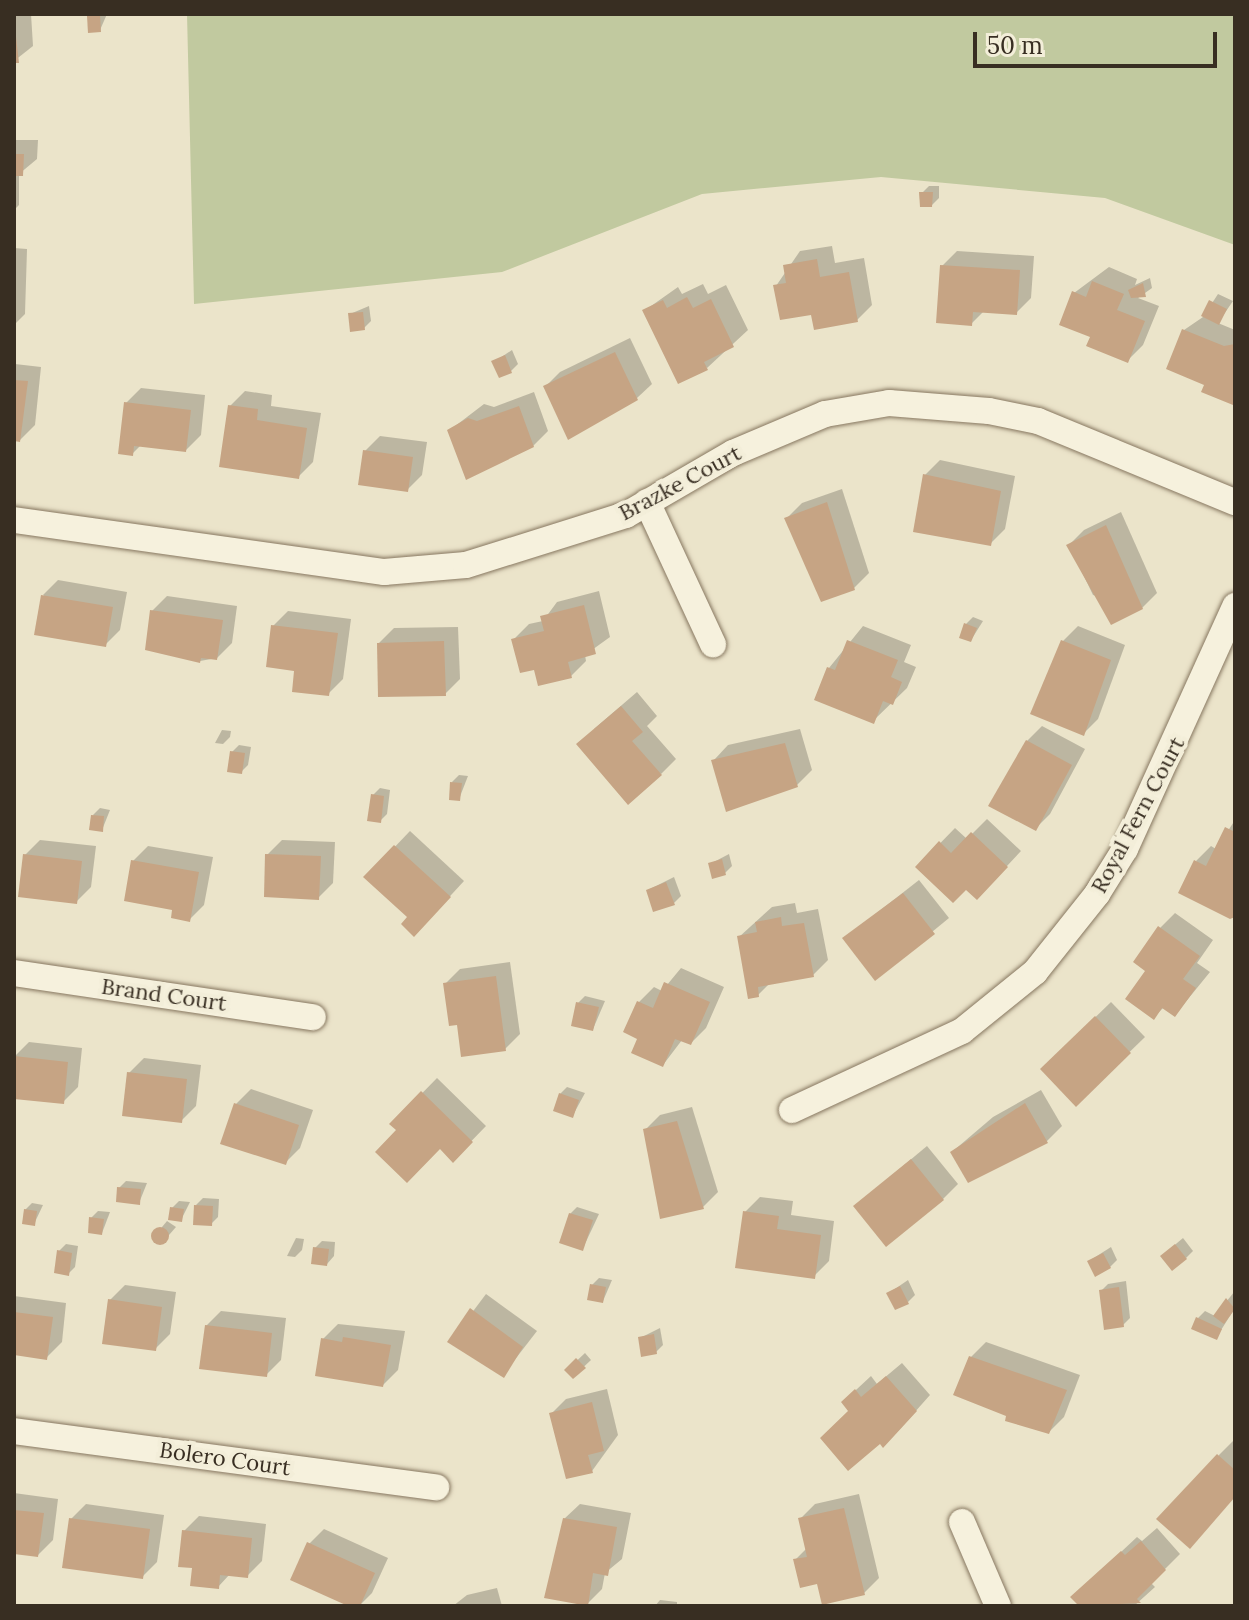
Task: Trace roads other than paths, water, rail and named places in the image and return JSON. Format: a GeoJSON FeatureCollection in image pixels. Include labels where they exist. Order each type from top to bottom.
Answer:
{"type":"FeatureCollection","features":[{"type":"Feature","properties":{"kind":"street","name":"Brazke Court"},"geometry":{"type":"LineString","coordinates":[[14,520],[384,572],[466,565],[557,540],[647,502],[733,453],[798,425],[855,407],[889,403],[989,411],[1038,421],[1235,502]]}},
{"type":"Feature","properties":{"kind":"street"},"geometry":{"type":"LineString","coordinates":[[647,502],[713,644]]}},
{"type":"Feature","properties":{"kind":"street","name":"Royal Fern Court"},"geometry":{"type":"LineString","coordinates":[[792,1110],[962,1031],[1035,972],[1097,894],[1125,849],[1235,606]]}},
{"type":"Feature","properties":{"kind":"street","name":"Brand Court"},"geometry":{"type":"LineString","coordinates":[[14,973],[313,1017]]}},
{"type":"Feature","properties":{"kind":"street","name":"Bolero Court"},"geometry":{"type":"LineString","coordinates":[[14,1431],[436,1487]]}},
{"type":"Feature","properties":{"kind":"street"},"geometry":{"type":"LineString","coordinates":[[962,1522],[998,1606]]}}]}
